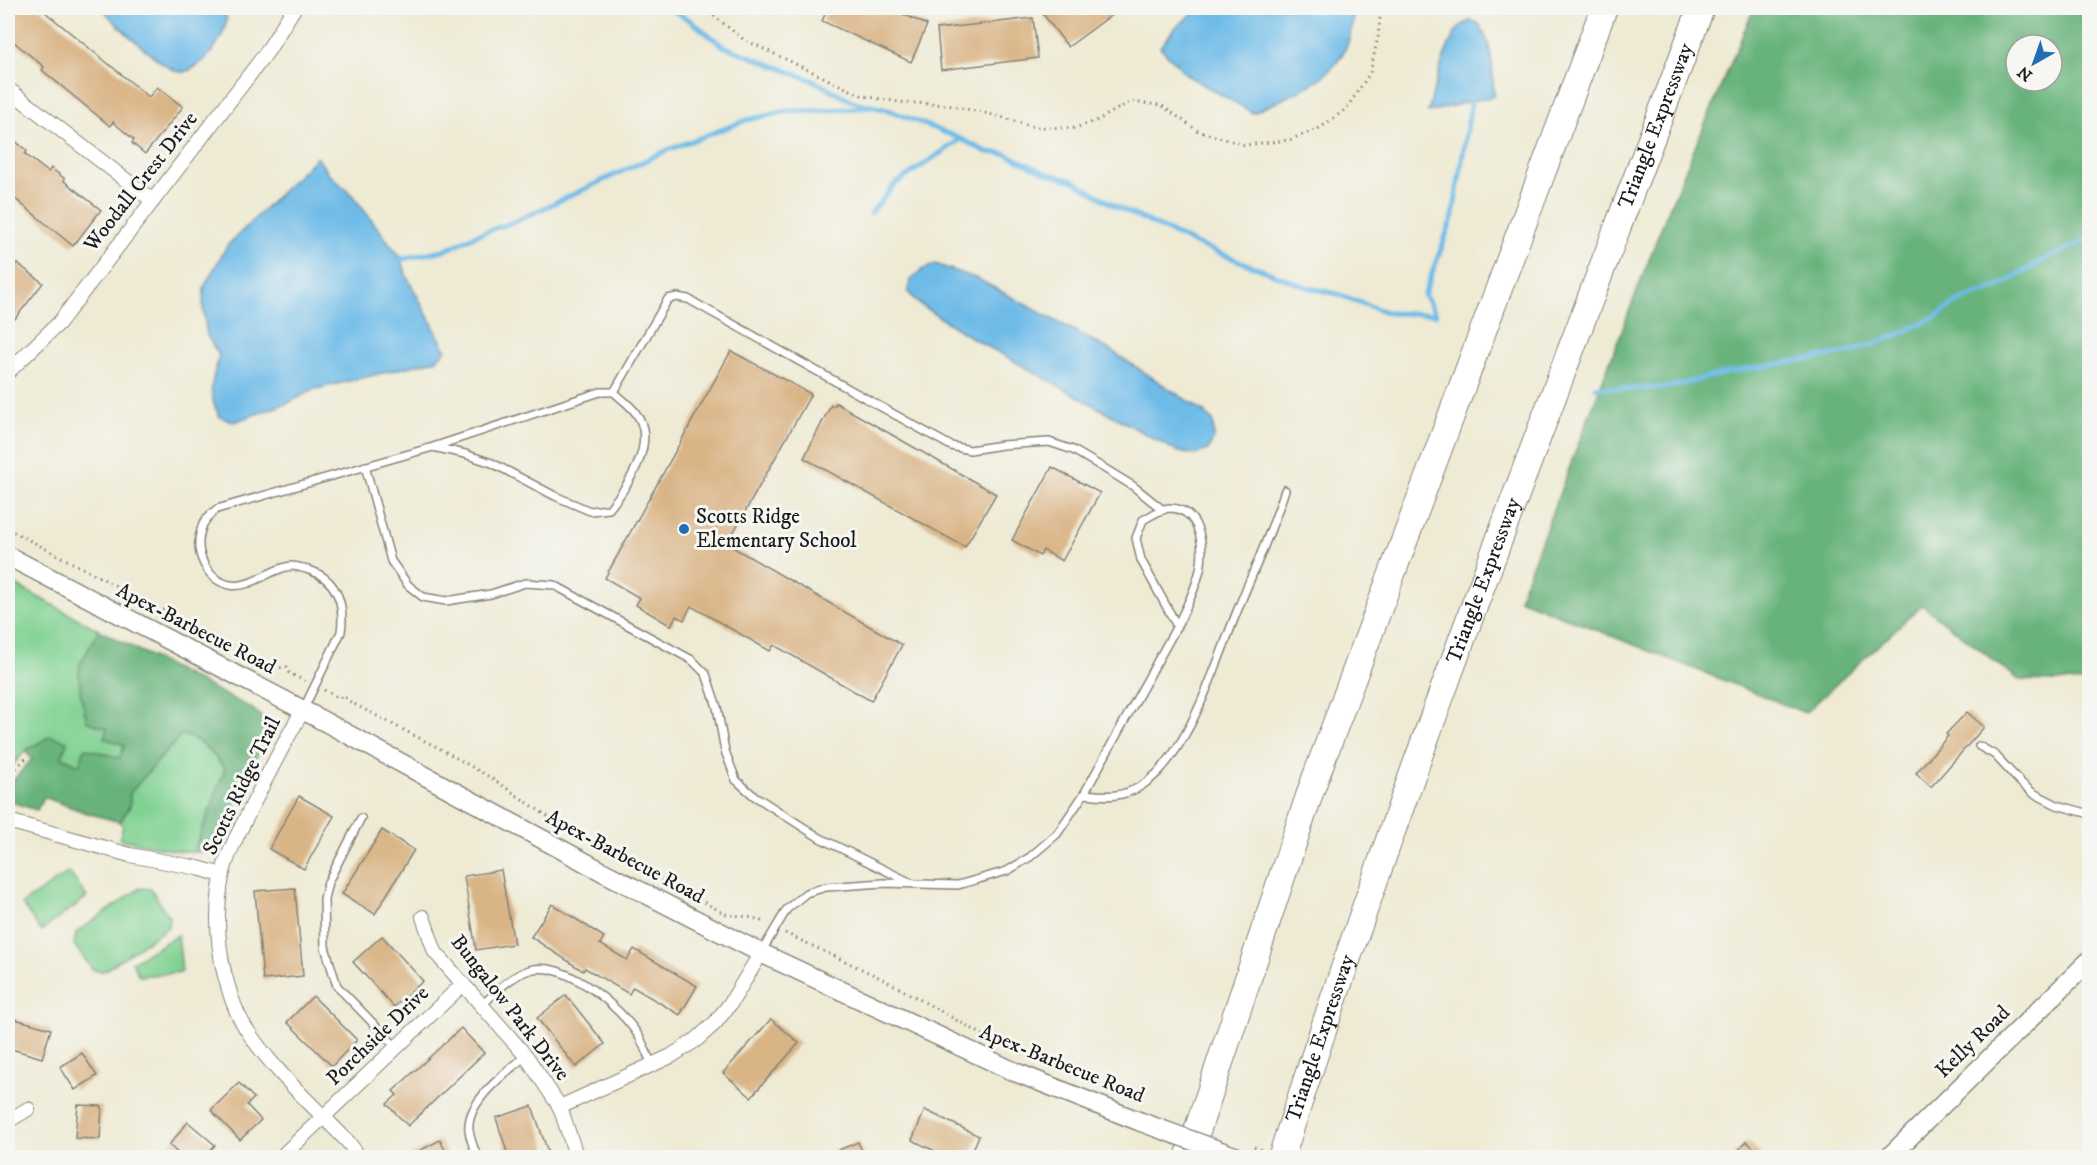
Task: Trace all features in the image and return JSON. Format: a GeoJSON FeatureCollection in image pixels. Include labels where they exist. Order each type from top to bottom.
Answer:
{"type":"FeatureCollection","features":[{"type":"Feature","properties":{"kind":"highway"},"geometry":{"type":"LineString","coordinates":[[1188,1158],[1312,787],[1604,8]]}},
{"type":"Feature","properties":{"kind":"highway","name":"Triangle Expressway"},"geometry":{"type":"LineString","coordinates":[[1281,1158],[1361,916],[1434,713],[1701,8]]}},
{"type":"Feature","properties":{"kind":"street","name":"Woodall Crest Drive"},"geometry":{"type":"LineString","coordinates":[[9,366],[59,323],[267,52],[294,8]]}},
{"type":"Feature","properties":{"kind":"street"},"geometry":{"type":"LineString","coordinates":[[8,89],[153,201]]}},
{"type":"Feature","properties":{"kind":"street","name":"Apex-Barbecue Road"},"geometry":{"type":"LineString","coordinates":[[8,556],[303,710],[605,873],[761,953],[1015,1072],[1240,1158]]}},
{"type":"Feature","properties":{"kind":"street","name":"Scotts Ridge Trail"},"geometry":{"type":"LineString","coordinates":[[303,710],[234,842],[222,875],[218,931],[220,955],[230,994],[243,1024],[261,1050],[360,1158]]}},
{"type":"Feature","properties":{"kind":"street"},"geometry":{"type":"LineString","coordinates":[[8,821],[130,855],[222,875]]}},
{"type":"Feature","properties":{"kind":"street","name":"Bungalow Park Drive"},"geometry":{"type":"LineString","coordinates":[[423,917],[435,952],[526,1056],[560,1107],[577,1158]]}},
{"type":"Feature","properties":{"kind":"street"},"geometry":{"type":"LineString","coordinates":[[560,1107],[671,1056],[696,1040],[715,1023],[730,1004],[761,953]]}},
{"type":"Feature","properties":{"kind":"street","name":"Kelly Road"},"geometry":{"type":"LineString","coordinates":[[1888,1158],[2090,960]]}},
{"type":"Feature","properties":{"kind":"street","name":"Porchside Drive"},"geometry":{"type":"LineString","coordinates":[[280,1158],[462,985]]}},
{"type":"Feature","properties":{"kind":"street"},"geometry":{"type":"LineString","coordinates":[[8,1120],[28,1109]]}},
{"type":"Feature","properties":{"kind":"lane"},"geometry":{"type":"LineString","coordinates":[[614,392],[668,299],[677,297],[688,299],[951,446],[970,450],[1049,442],[1073,450],[1107,470],[1133,486],[1163,510]]}},
{"type":"Feature","properties":{"kind":"lane"},"geometry":{"type":"LineString","coordinates":[[303,710],[342,632],[341,604],[334,586],[325,577],[315,572],[291,566],[276,570],[247,584],[230,585],[220,580],[209,572],[200,556],[199,541],[206,519],[217,509],[433,447],[600,392],[614,392],[637,413],[644,433],[640,462],[623,492],[609,509],[590,511],[555,496],[492,463],[433,447]]}},
{"type":"Feature","properties":{"kind":"lane"},"geometry":{"type":"LineString","coordinates":[[365,466],[391,561],[408,585],[423,597],[446,601],[491,594],[525,583],[554,585],[692,660],[706,674],[717,707],[725,751],[736,780],[753,795],[820,838],[913,884]]}},
{"type":"Feature","properties":{"kind":"lane"},"geometry":{"type":"LineString","coordinates":[[1084,794],[1115,797],[1142,786],[1170,760],[1192,723],[1286,490]]}},
{"type":"Feature","properties":{"kind":"lane"},"geometry":{"type":"LineString","coordinates":[[761,953],[787,909],[806,893],[826,887],[883,883],[957,885],[1007,871],[1030,857],[1057,834],[1084,794],[1177,626],[1190,599],[1200,569],[1202,544],[1194,519],[1182,510],[1167,508],[1143,520],[1136,538],[1141,560],[1177,626]]}},
{"type":"Feature","properties":{"kind":"lane"},"geometry":{"type":"LineString","coordinates":[[1979,746],[1995,755],[2033,793],[2057,805],[2090,814]]}},
{"type":"Feature","properties":{"kind":"lane"},"geometry":{"type":"LineString","coordinates":[[362,818],[328,882],[324,898],[325,947],[337,986],[396,1047]]}},
{"type":"Feature","properties":{"kind":"lane"},"geometry":{"type":"LineString","coordinates":[[481,1006],[516,976],[534,969],[551,970],[571,976],[600,994],[620,1013],[638,1035],[652,1064]]}},
{"type":"Feature","properties":{"kind":"lane"},"geometry":{"type":"LineString","coordinates":[[478,1158],[469,1129],[471,1114],[481,1098],[526,1056]]}},
{"type":"Feature","properties":{"kind":"path"},"geometry":{"type":"LineString","coordinates":[[704,8],[743,39],[863,96],[899,102],[947,105],[994,115],[1034,127],[1074,128],[1096,121],[1130,102],[1161,105],[1198,131],[1245,145],[1289,140],[1320,128],[1346,109],[1370,73],[1378,37],[1381,8]]}},
{"type":"Feature","properties":{"kind":"path"},"geometry":{"type":"LineString","coordinates":[[8,529],[267,665],[277,668],[287,667],[289,673]]}},
{"type":"Feature","properties":{"kind":"path"},"geometry":{"type":"LineString","coordinates":[[339,698],[343,696],[352,703],[448,753],[493,779],[563,827],[726,914],[761,921]]}},
{"type":"Feature","properties":{"kind":"path"},"geometry":{"type":"LineString","coordinates":[[8,777],[28,756]]}},
{"type":"Feature","properties":{"kind":"path"},"geometry":{"type":"LineString","coordinates":[[797,939],[885,980],[998,1043],[1099,1085]]}},
{"type":"Feature","properties":{"kind":"green space"},"geometry":{"type":"Polygon","coordinates":[[[1754,8],[2089,8],[2089,682],[2019,680],[1922,605],[1805,713],[1519,599],[1663,223],[1754,8]]]}},
{"type":"Feature","properties":{"kind":"green space"},"geometry":{"type":"Polygon","coordinates":[[[8,581],[99,630],[92,644],[107,728],[104,738],[125,745],[120,759],[79,765],[62,757],[25,751],[8,771],[8,581]]]}},
{"type":"Feature","properties":{"kind":"green space"},"geometry":{"type":"Polygon","coordinates":[[[99,630],[253,709],[263,719],[267,733],[217,853],[194,852],[225,769],[206,747],[188,736],[181,735],[130,793],[130,805],[120,822],[44,797],[37,810],[8,801],[8,786],[32,759],[25,751],[50,736],[67,741],[62,757],[79,765],[85,748],[120,758],[124,745],[104,738],[107,728],[87,722],[80,692],[79,666],[99,630]]]}},
{"type":"Feature","properties":{"kind":"green space"},"geometry":{"type":"Polygon","coordinates":[[[181,735],[200,743],[225,769],[194,852],[171,850],[120,839],[123,826],[120,822],[130,806],[130,793],[181,735]]]}},
{"type":"Feature","properties":{"kind":"green space"},"geometry":{"type":"Polygon","coordinates":[[[69,872],[87,897],[41,931],[22,904],[69,872]]]}},
{"type":"Feature","properties":{"kind":"green space"},"geometry":{"type":"Polygon","coordinates":[[[140,888],[151,889],[169,917],[168,927],[104,971],[93,970],[74,945],[76,933],[140,888]]]}},
{"type":"Feature","properties":{"kind":"green space"},"geometry":{"type":"Polygon","coordinates":[[[178,935],[182,972],[139,976],[132,962],[178,935]]]}},
{"type":"Feature","properties":{"kind":"water"},"geometry":{"type":"Polygon","coordinates":[[[103,8],[224,8],[225,26],[215,48],[207,57],[189,70],[180,72],[163,64],[152,55],[127,34],[103,8]]]}},
{"type":"Feature","properties":{"kind":"water"},"geometry":{"type":"Polygon","coordinates":[[[1200,8],[1355,8],[1349,39],[1343,54],[1334,66],[1310,85],[1253,113],[1188,76],[1160,47],[1176,27],[1200,8]]]}},
{"type":"Feature","properties":{"kind":"water"},"geometry":{"type":"Polygon","coordinates":[[[1471,21],[1478,23],[1490,48],[1494,96],[1428,112],[1441,65],[1451,40],[1462,25],[1471,21]]]}},
{"type":"Feature","properties":{"kind":"water"},"geometry":{"type":"Polygon","coordinates":[[[317,157],[327,172],[352,195],[402,259],[406,275],[446,350],[436,360],[312,390],[290,402],[234,422],[220,417],[213,400],[212,386],[219,355],[207,336],[203,308],[204,287],[227,246],[317,157]]]}},
{"type":"Feature","properties":{"kind":"water"},"geometry":{"type":"Polygon","coordinates":[[[935,264],[978,279],[1110,350],[1203,411],[1213,421],[1214,438],[1208,450],[1194,455],[1176,451],[967,335],[919,304],[908,292],[910,281],[922,270],[935,264]]]}},
{"type":"Feature","properties":{"kind":"building"},"geometry":{"type":"Polygon","coordinates":[[[8,8],[40,8],[149,97],[157,87],[183,107],[145,154],[132,143],[134,140],[113,122],[110,126],[42,70],[44,67],[8,37],[8,8]]]}},
{"type":"Feature","properties":{"kind":"building"},"geometry":{"type":"Polygon","coordinates":[[[828,8],[890,8],[927,25],[911,62],[822,21],[828,8]]]}},
{"type":"Feature","properties":{"kind":"building"},"geometry":{"type":"Polygon","coordinates":[[[1053,8],[1121,8],[1068,47],[1043,14],[1053,8]]]}},
{"type":"Feature","properties":{"kind":"building"},"geometry":{"type":"Polygon","coordinates":[[[1033,18],[1038,58],[941,70],[937,29],[1033,18]]]}},
{"type":"Feature","properties":{"kind":"building"},"geometry":{"type":"Polygon","coordinates":[[[8,135],[27,151],[25,154],[48,172],[51,168],[101,210],[73,246],[8,193],[8,135]]]}},
{"type":"Feature","properties":{"kind":"building"},"geometry":{"type":"Polygon","coordinates":[[[17,263],[43,283],[15,319],[8,313],[8,275],[17,263]]]}},
{"type":"Feature","properties":{"kind":"building","name":"Scotts Ridge Elementary School"},"geometry":{"type":"Polygon","coordinates":[[[731,351],[811,394],[727,544],[902,645],[871,701],[774,645],[770,651],[691,606],[684,620],[676,616],[671,626],[636,605],[640,598],[605,578],[731,351]]]}},
{"type":"Feature","properties":{"kind":"building"},"geometry":{"type":"Polygon","coordinates":[[[836,403],[996,494],[965,547],[804,458],[831,405],[834,406],[836,403]]]}},
{"type":"Feature","properties":{"kind":"building"},"geometry":{"type":"Polygon","coordinates":[[[1052,467],[1100,493],[1062,561],[1043,550],[1040,556],[1012,540],[1052,467]]]}},
{"type":"Feature","properties":{"kind":"building"},"geometry":{"type":"Polygon","coordinates":[[[1967,712],[1984,727],[1931,787],[1916,773],[1948,736],[1946,734],[1967,712]]]}},
{"type":"Feature","properties":{"kind":"building"},"geometry":{"type":"Polygon","coordinates":[[[299,796],[334,816],[304,869],[269,849],[299,796]]]}},
{"type":"Feature","properties":{"kind":"building"},"geometry":{"type":"Polygon","coordinates":[[[382,830],[414,850],[375,914],[342,894],[382,830]]]}},
{"type":"Feature","properties":{"kind":"building"},"geometry":{"type":"Polygon","coordinates":[[[501,870],[514,944],[476,950],[464,876],[501,870]]]}},
{"type":"Feature","properties":{"kind":"building"},"geometry":{"type":"Polygon","coordinates":[[[295,888],[303,976],[263,980],[255,891],[295,888]]]}},
{"type":"Feature","properties":{"kind":"building"},"geometry":{"type":"Polygon","coordinates":[[[552,904],[604,937],[600,944],[627,960],[634,949],[697,986],[680,1015],[633,987],[629,994],[585,968],[583,971],[531,937],[552,904]]]}},
{"type":"Feature","properties":{"kind":"building"},"geometry":{"type":"Polygon","coordinates":[[[382,936],[423,981],[394,1007],[353,962],[382,936]]]}},
{"type":"Feature","properties":{"kind":"building"},"geometry":{"type":"Polygon","coordinates":[[[566,995],[605,1044],[576,1067],[537,1018],[566,995]]]}},
{"type":"Feature","properties":{"kind":"building"},"geometry":{"type":"Polygon","coordinates":[[[313,996],[357,1040],[332,1066],[287,1022],[313,996]]]}},
{"type":"Feature","properties":{"kind":"building"},"geometry":{"type":"Polygon","coordinates":[[[15,1019],[51,1029],[42,1058],[8,1048],[15,1019]]]}},
{"type":"Feature","properties":{"kind":"building"},"geometry":{"type":"Polygon","coordinates":[[[771,1019],[799,1043],[751,1097],[723,1073],[771,1019]]]}},
{"type":"Feature","properties":{"kind":"building"},"geometry":{"type":"Polygon","coordinates":[[[461,1028],[484,1053],[408,1126],[387,1104],[397,1095],[393,1091],[461,1028]]]}},
{"type":"Feature","properties":{"kind":"building"},"geometry":{"type":"Polygon","coordinates":[[[82,1053],[97,1076],[75,1090],[60,1067],[82,1053]]]}},
{"type":"Feature","properties":{"kind":"building"},"geometry":{"type":"Polygon","coordinates":[[[239,1083],[254,1098],[247,1105],[261,1120],[240,1140],[211,1110],[239,1083]]]}},
{"type":"Feature","properties":{"kind":"building"},"geometry":{"type":"Polygon","coordinates":[[[78,1105],[102,1106],[100,1139],[75,1138],[78,1105]]]}},
{"type":"Feature","properties":{"kind":"building"},"geometry":{"type":"Polygon","coordinates":[[[532,1106],[550,1158],[509,1158],[496,1118],[532,1106]]]}},
{"type":"Feature","properties":{"kind":"building"},"geometry":{"type":"Polygon","coordinates":[[[925,1110],[979,1136],[969,1158],[949,1158],[912,1140],[925,1110]]]}},
{"type":"Feature","properties":{"kind":"building"},"geometry":{"type":"Polygon","coordinates":[[[188,1122],[215,1145],[204,1158],[183,1158],[169,1145],[188,1122]]]}},
{"type":"Feature","properties":{"kind":"building"},"geometry":{"type":"Polygon","coordinates":[[[440,1140],[449,1158],[406,1158],[440,1140]]]}},
{"type":"Feature","properties":{"kind":"building"},"geometry":{"type":"Polygon","coordinates":[[[1746,1141],[1765,1158],[1732,1158],[1746,1141]]]}},
{"type":"Feature","properties":{"kind":"building"},"geometry":{"type":"Polygon","coordinates":[[[858,1142],[865,1158],[822,1158],[822,1157],[858,1142]]]}},
{"type":"Feature","properties":{"kind":"waterway"},"geometry":{"type":"LineString","coordinates":[[669,8],[691,21],[723,46],[814,81],[852,101],[891,111],[987,152],[1006,154],[1046,173],[1074,181],[1115,206],[1196,244],[1306,287],[1337,294],[1389,313],[1436,314]]}},
{"type":"Feature","properties":{"kind":"waterway"},"geometry":{"type":"LineString","coordinates":[[1436,314],[1424,295],[1453,216],[1471,103]]}},
{"type":"Feature","properties":{"kind":"waterway"},"geometry":{"type":"LineString","coordinates":[[399,266],[402,259],[448,249],[476,235],[516,221],[670,149],[747,120],[788,111],[869,107]]}},
{"type":"Feature","properties":{"kind":"waterway"},"geometry":{"type":"LineString","coordinates":[[871,213],[894,185],[961,139]]}},
{"type":"Feature","properties":{"kind":"waterway"},"geometry":{"type":"LineString","coordinates":[[1595,387],[1628,389],[1669,387],[1730,372],[1851,352],[1895,336],[1937,316],[1957,302],[2000,286],[2047,258],[2090,239]]}},
{"type":"Feature","properties":{"kind":"place","name":"Scotts Ridge Elementary School"},"geometry":{"type":"Point","coordinates":[684,529]}}]}
